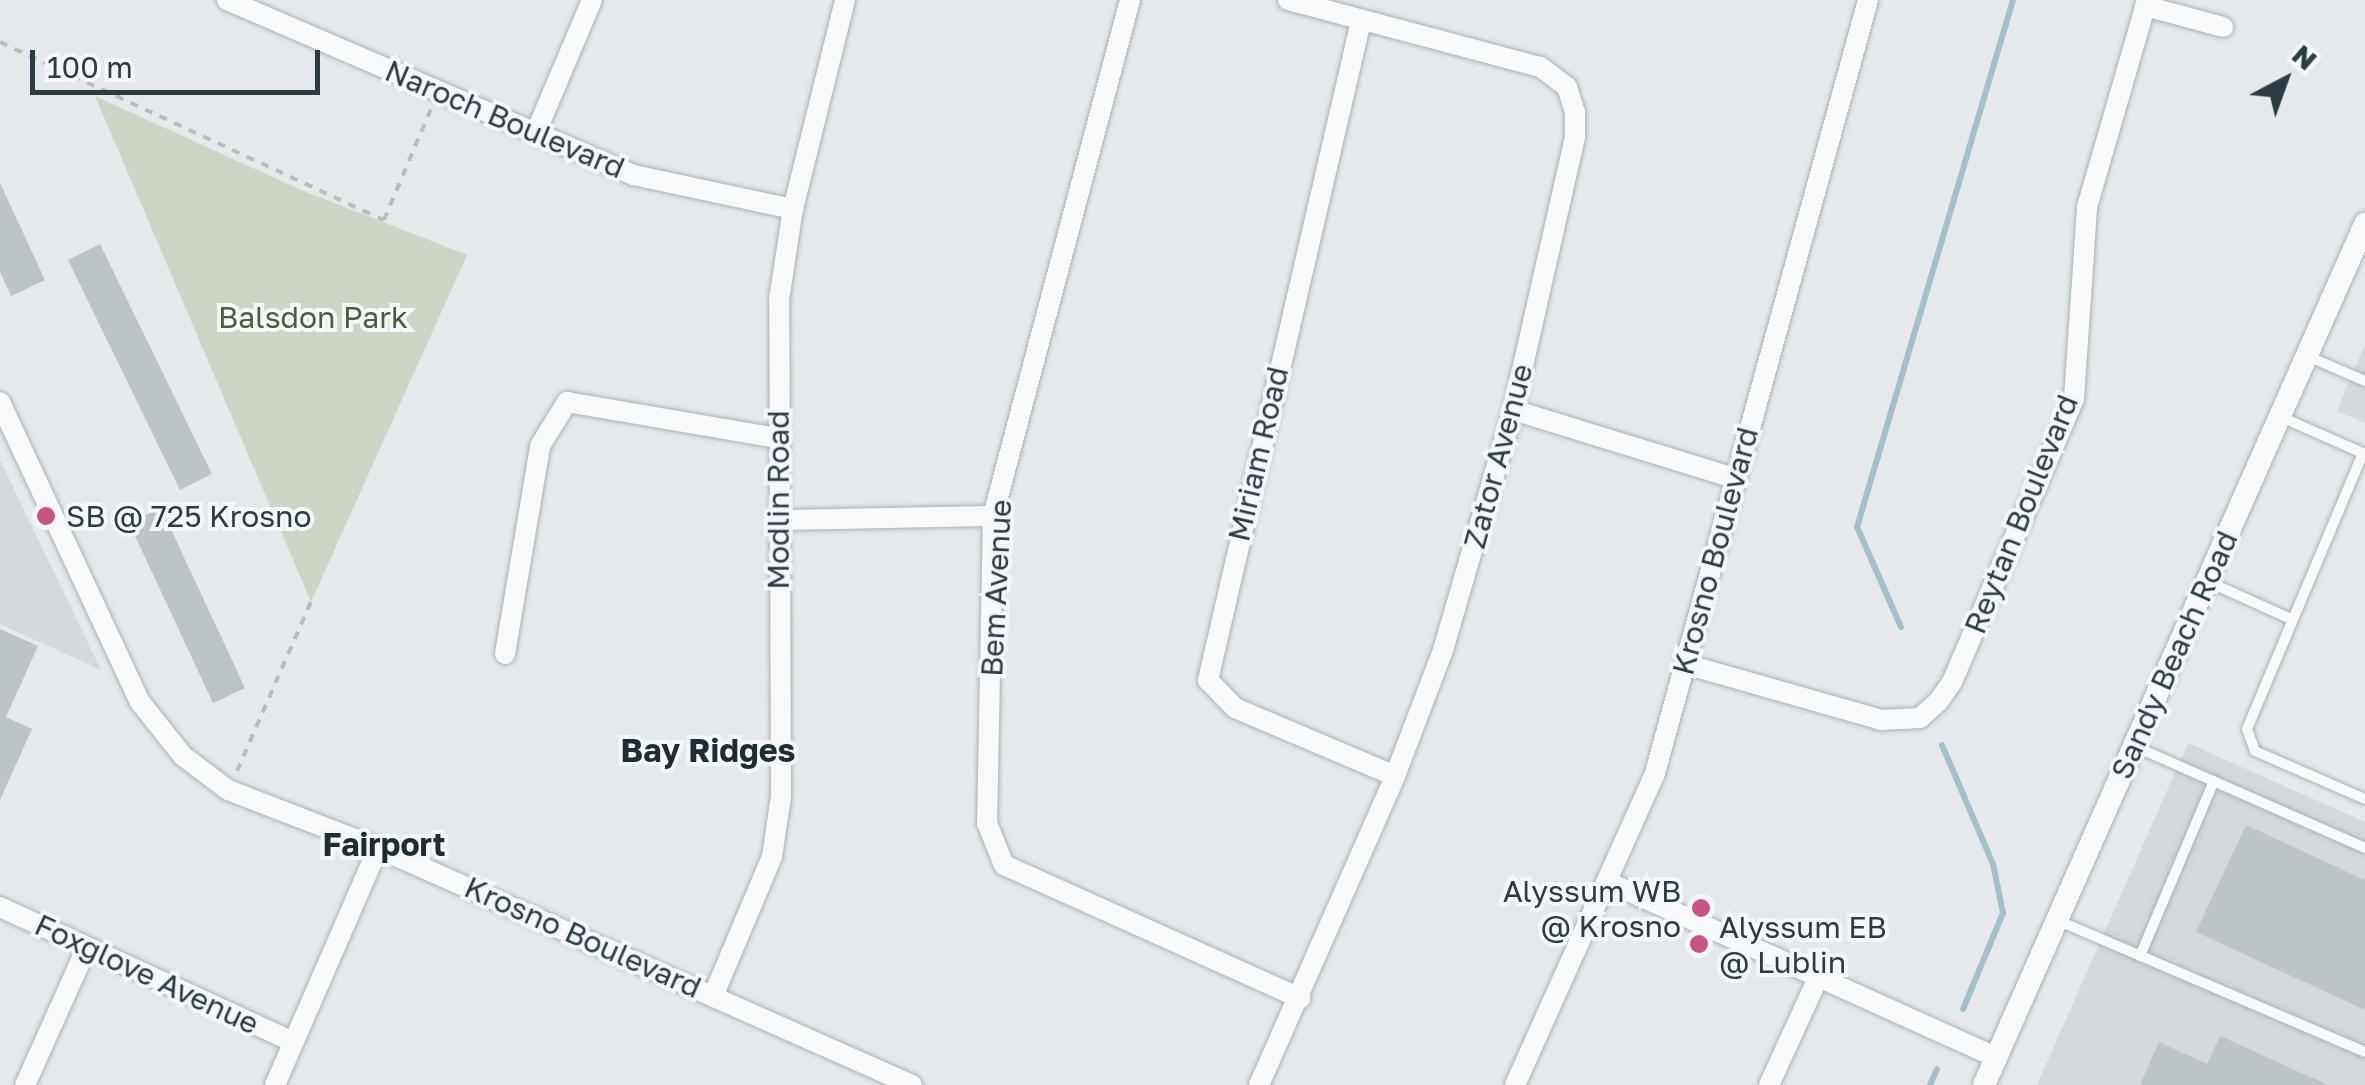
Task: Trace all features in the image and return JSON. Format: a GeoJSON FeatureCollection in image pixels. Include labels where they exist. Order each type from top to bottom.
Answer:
{"type":"FeatureCollection","features":[{"type":"Feature","properties":{"kind":"street","name":"Naroch Boulevard"},"geometry":{"type":"LineString","coordinates":[[227,0],[634,175],[793,209]]}},
{"type":"Feature","properties":{"kind":"street"},"geometry":{"type":"LineString","coordinates":[[536,132],[592,0]]}},
{"type":"Feature","properties":{"kind":"street","name":"Modlin Road"},"geometry":{"type":"LineString","coordinates":[[714,994],[772,858],[781,796],[779,300],[793,209],[845,0]]}},
{"type":"Feature","properties":{"kind":"street","name":"Bem Avenue"},"geometry":{"type":"LineString","coordinates":[[1130,0],[993,516],[987,823],[1004,865],[1300,998]]}},
{"type":"Feature","properties":{"kind":"street","name":"Zator Avenue"},"geometry":{"type":"LineString","coordinates":[[1259,1085],[1396,776],[1443,650],[1514,410],[1574,136],[1575,112],[1567,87],[1540,67],[1288,0]]}},
{"type":"Feature","properties":{"kind":"street","name":"Krosno Boulevard"},"geometry":{"type":"LineString","coordinates":[[1515,1085],[1654,774],[1868,0]]}},
{"type":"Feature","properties":{"kind":"street"},"geometry":{"type":"LineString","coordinates":[[2146,3],[2222,27]]}},
{"type":"Feature","properties":{"kind":"street","name":"Reytan Boulevard"},"geometry":{"type":"LineString","coordinates":[[1685,664],[1880,720],[1920,718],[1952,682],[2074,399],[2086,207],[2146,3]]}},
{"type":"Feature","properties":{"kind":"street","name":"Miriam Road"},"geometry":{"type":"LineString","coordinates":[[1362,21],[1208,680],[1235,708],[1396,776]]}},
{"type":"Feature","properties":{"kind":"street","name":"Sandy Beach Road"},"geometry":{"type":"LineString","coordinates":[[1984,1085],[2365,224]]}},
{"type":"Feature","properties":{"kind":"street","name":"Krosno Boulevard"},"geometry":{"type":"LineString","coordinates":[[0,402],[140,702],[183,756],[228,790],[378,848],[912,1085]]}},
{"type":"Feature","properties":{"kind":"street"},"geometry":{"type":"LineString","coordinates":[[505,654],[540,446],[567,402],[777,438]]}},
{"type":"Feature","properties":{"kind":"street"},"geometry":{"type":"LineString","coordinates":[[1514,410],[1734,478]]}},
{"type":"Feature","properties":{"kind":"street"},"geometry":{"type":"LineString","coordinates":[[782,520],[993,516]]}},
{"type":"Feature","properties":{"kind":"street"},"geometry":{"type":"LineString","coordinates":[[274,1085],[378,848]]}},
{"type":"Feature","properties":{"kind":"street"},"geometry":{"type":"LineString","coordinates":[[1608,882],[1996,1057]]}},
{"type":"Feature","properties":{"kind":"street","name":"Foxglove Avenue"},"geometry":{"type":"LineString","coordinates":[[0,907],[293,1042]]}},
{"type":"Feature","properties":{"kind":"street"},"geometry":{"type":"LineString","coordinates":[[25,1085],[88,947]]}},
{"type":"Feature","properties":{"kind":"street"},"geometry":{"type":"LineString","coordinates":[[1770,1085],[1819,976]]}},
{"type":"Feature","properties":{"kind":"lane"},"geometry":{"type":"LineString","coordinates":[[2306,356],[2365,381]]}},
{"type":"Feature","properties":{"kind":"lane"},"geometry":{"type":"LineString","coordinates":[[2280,416],[2364,453],[2247,729],[2255,752],[2365,799]]}},
{"type":"Feature","properties":{"kind":"lane"},"geometry":{"type":"LineString","coordinates":[[2207,581],[2293,620]]}},
{"type":"Feature","properties":{"kind":"lane"},"geometry":{"type":"LineString","coordinates":[[2134,746],[2365,848]]}},
{"type":"Feature","properties":{"kind":"lane"},"geometry":{"type":"LineString","coordinates":[[2140,956],[2214,782]]}},
{"type":"Feature","properties":{"kind":"lane"},"geometry":{"type":"LineString","coordinates":[[2056,920],[2365,1052]]}},
{"type":"Feature","properties":{"kind":"path"},"geometry":{"type":"LineString","coordinates":[[0,42],[384,220],[440,89]]}},
{"type":"Feature","properties":{"kind":"path"},"geometry":{"type":"LineString","coordinates":[[228,790],[311,602]]}},
{"type":"Feature","properties":{"kind":"shaded area"},"geometry":{"type":"Polygon","coordinates":[[[2365,344],[2365,423],[2337,411],[2365,344]]]}},
{"type":"Feature","properties":{"kind":"shaded area"},"geometry":{"type":"Polygon","coordinates":[[[0,460],[101,670],[0,624],[0,460]]]}},
{"type":"Feature","properties":{"kind":"shaded area"},"geometry":{"type":"Polygon","coordinates":[[[2188,743],[2365,822],[2365,1085],[2037,1085],[2188,743]]]}},
{"type":"Feature","properties":{"kind":"green space","name":"Balsdon Park"},"geometry":{"type":"Polygon","coordinates":[[[95,96],[299,189],[467,255],[311,602],[95,96]]]}},
{"type":"Feature","properties":{"kind":"building"},"geometry":{"type":"Polygon","coordinates":[[[0,183],[45,280],[11,296],[0,272],[0,183]]]}},
{"type":"Feature","properties":{"kind":"building"},"geometry":{"type":"Polygon","coordinates":[[[100,244],[212,474],[180,490],[68,260],[100,244]]]}},
{"type":"Feature","properties":{"kind":"building"},"geometry":{"type":"Polygon","coordinates":[[[161,508],[245,688],[213,703],[129,523],[161,508]]]}},
{"type":"Feature","properties":{"kind":"building"},"geometry":{"type":"Polygon","coordinates":[[[0,629],[38,646],[6,717],[32,729],[0,800],[0,629]]]}},
{"type":"Feature","properties":{"kind":"building"},"geometry":{"type":"Polygon","coordinates":[[[2246,825],[2365,880],[2365,1010],[2196,932],[2246,825]]]}},
{"type":"Feature","properties":{"kind":"building"},"geometry":{"type":"Polygon","coordinates":[[[2220,1036],[2328,1085],[2140,1085],[2159,1042],[2207,1064],[2220,1036]]]}},
{"type":"Feature","properties":{"kind":"waterway"},"geometry":{"type":"LineString","coordinates":[[1901,627],[1857,527],[2013,0]]}},
{"type":"Feature","properties":{"kind":"waterway"},"geometry":{"type":"LineString","coordinates":[[1942,745],[1993,864],[2003,913],[1963,1009]]}},
{"type":"Feature","properties":{"kind":"waterway"},"geometry":{"type":"LineString","coordinates":[[1930,1085],[1937,1069]]}},
{"type":"Feature","properties":{"kind":"place","name":"SB @ 725 Krosno"},"geometry":{"type":"Point","coordinates":[46,516]}},
{"type":"Feature","properties":{"kind":"place","name":"Alyssum WB @ Krosno"},"geometry":{"type":"Point","coordinates":[1701,908]}},
{"type":"Feature","properties":{"kind":"place","name":"Alyssum EB @ Lublin"},"geometry":{"type":"Point","coordinates":[1699,944]}},
{"type":"Feature","properties":{"kind":"district","name":"Bay Ridges"},"geometry":{"type":"Point","coordinates":[708,750]}},
{"type":"Feature","properties":{"kind":"district","name":"Fairport"},"geometry":{"type":"Point","coordinates":[384,844]}}]}
